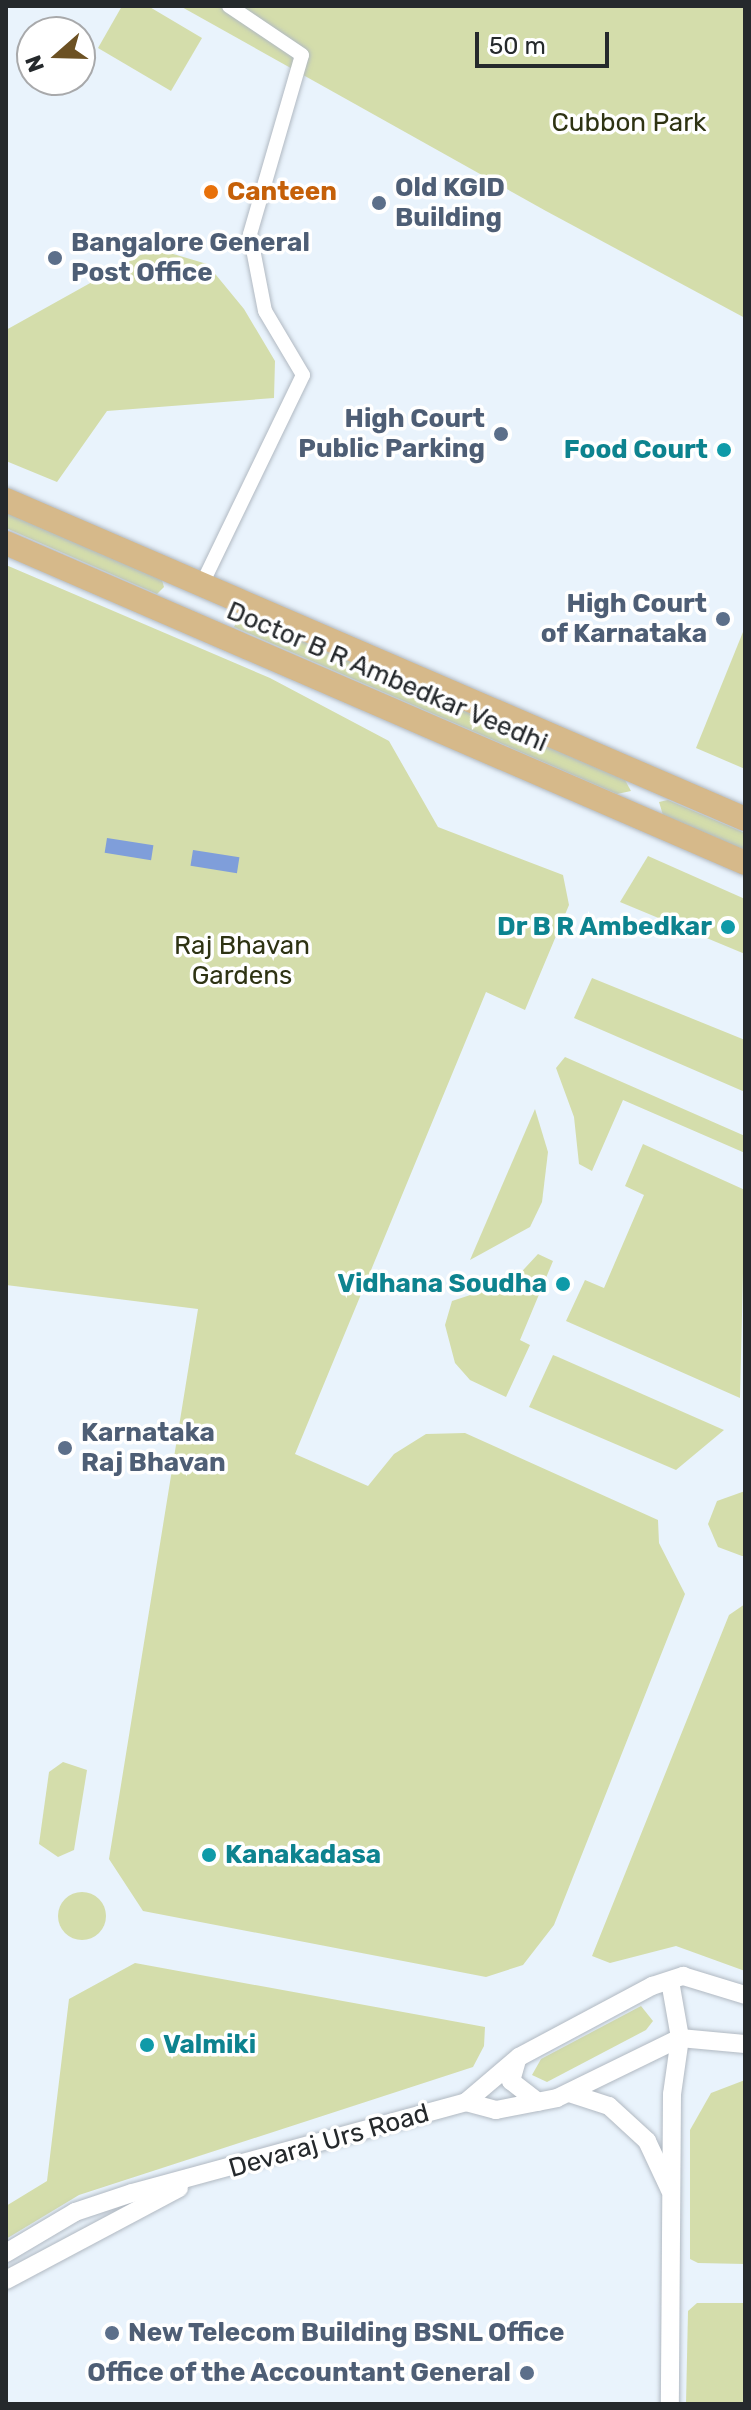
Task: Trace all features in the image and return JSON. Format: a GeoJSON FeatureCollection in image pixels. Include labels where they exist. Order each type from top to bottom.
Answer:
{"type":"FeatureCollection","features":[{"type":"Feature","properties":{"kind":"main road","name":"Doctor B R Ambedkar Veedhi"},"geometry":{"type":"LineString","coordinates":[[6,500],[745,819]]}},
{"type":"Feature","properties":{"kind":"main road","name":"Doctor B R Ambedkar Veedhi"},"geometry":{"type":"LineString","coordinates":[[6,543],[745,863]]}},
{"type":"Feature","properties":{"kind":"main road"},"geometry":{"type":"LineString","coordinates":[[165,612],[179,575]]}},
{"type":"Feature","properties":{"kind":"main road"},"geometry":{"type":"LineString","coordinates":[[208,631],[212,588]]}},
{"type":"Feature","properties":{"kind":"street"},"geometry":{"type":"LineString","coordinates":[[212,588],[303,375],[265,311],[250,234],[302,55],[229,6]]}},
{"type":"Feature","properties":{"kind":"street"},"geometry":{"type":"LineString","coordinates":[[670,2404],[673,2196],[680,2038],[670,1981],[683,1976],[745,1995]]}},
{"type":"Feature","properties":{"kind":"street","name":"Devaraj Urs Road"},"geometry":{"type":"LineString","coordinates":[[6,2253],[75,2212],[466,2102],[519,2057],[670,1981]]}},
{"type":"Feature","properties":{"kind":"street"},"geometry":{"type":"LineString","coordinates":[[680,2038],[745,2044]]}},
{"type":"Feature","properties":{"kind":"street","name":"Devaraj Urs Road"},"geometry":{"type":"LineString","coordinates":[[466,2102],[496,2110],[569,2093],[680,2038]]}},
{"type":"Feature","properties":{"kind":"street"},"geometry":{"type":"LineString","coordinates":[[519,2057],[511,2081],[538,2102]]}},
{"type":"Feature","properties":{"kind":"street"},"geometry":{"type":"LineString","coordinates":[[569,2093],[609,2106],[647,2141],[673,2196]]}},
{"type":"Feature","properties":{"kind":"street","name":"Devaraj Urs Road"},"geometry":{"type":"LineString","coordinates":[[6,2280],[191,2181]]}},
{"type":"Feature","properties":{"kind":"green space"},"geometry":{"type":"Polygon","coordinates":[[[122,6],[148,6],[202,38],[171,91],[98,48],[122,6]]]}},
{"type":"Feature","properties":{"kind":"green space","name":"Cubbon Park"},"geometry":{"type":"Polygon","coordinates":[[[180,6],[745,6],[745,318],[546,211],[180,6]]]}},
{"type":"Feature","properties":{"kind":"green space"},"geometry":{"type":"Polygon","coordinates":[[[153,248],[207,264],[244,309],[275,361],[274,398],[107,411],[57,482],[6,461],[6,330],[153,248]]]}},
{"type":"Feature","properties":{"kind":"green space"},"geometry":{"type":"Polygon","coordinates":[[[6,512],[162,580],[164,587],[157,594],[6,528],[6,512]]]}},
{"type":"Feature","properties":{"kind":"green space","name":"Raj Bhavan Gardens"},"geometry":{"type":"Polygon","coordinates":[[[6,565],[270,678],[389,741],[438,827],[563,875],[569,905],[525,1010],[486,992],[295,1454],[368,1486],[394,1454],[426,1434],[465,1433],[658,1520],[659,1543],[685,1594],[554,1925],[523,1965],[486,1977],[143,1911],[109,1859],[198,1309],[6,1285],[6,565]]]}},
{"type":"Feature","properties":{"kind":"green space"},"geometry":{"type":"Polygon","coordinates":[[[240,614],[625,780],[631,791],[617,794],[234,627],[240,614]]]}},
{"type":"Feature","properties":{"kind":"green space"},"geometry":{"type":"Polygon","coordinates":[[[745,627],[745,769],[696,748],[745,627]]]}},
{"type":"Feature","properties":{"kind":"green space"},"geometry":{"type":"Polygon","coordinates":[[[668,800],[745,833],[745,850],[663,815],[659,802],[668,800]]]}},
{"type":"Feature","properties":{"kind":"green space"},"geometry":{"type":"Polygon","coordinates":[[[648,856],[745,899],[745,954],[620,902],[648,856]]]}},
{"type":"Feature","properties":{"kind":"green space"},"geometry":{"type":"Polygon","coordinates":[[[592,978],[745,1040],[745,1092],[574,1018],[592,978]]]}},
{"type":"Feature","properties":{"kind":"green space"},"geometry":{"type":"Polygon","coordinates":[[[565,1057],[745,1136],[745,1153],[623,1100],[592,1171],[579,1164],[574,1117],[556,1068],[565,1057]]]}},
{"type":"Feature","properties":{"kind":"green space"},"geometry":{"type":"Polygon","coordinates":[[[535,1109],[548,1152],[542,1202],[530,1227],[470,1260],[535,1109]]]}},
{"type":"Feature","properties":{"kind":"green space"},"geometry":{"type":"Polygon","coordinates":[[[643,1144],[745,1190],[740,1398],[566,1321],[585,1280],[604,1288],[644,1195],[625,1186],[643,1144]]]}},
{"type":"Feature","properties":{"kind":"green space"},"geometry":{"type":"Polygon","coordinates":[[[538,1254],[553,1261],[520,1340],[530,1345],[506,1397],[470,1380],[455,1363],[445,1325],[452,1301],[513,1281],[538,1254]]]}},
{"type":"Feature","properties":{"kind":"green space"},"geometry":{"type":"Polygon","coordinates":[[[553,1355],[724,1430],[676,1470],[529,1407],[553,1355]]]}},
{"type":"Feature","properties":{"kind":"green space"},"geometry":{"type":"Polygon","coordinates":[[[745,1491],[745,1556],[742,1556],[718,1547],[708,1524],[717,1501],[745,1491]]]}},
{"type":"Feature","properties":{"kind":"green space"},"geometry":{"type":"Polygon","coordinates":[[[745,1604],[745,1971],[676,1946],[610,1963],[592,1956],[729,1615],[745,1604]]]}},
{"type":"Feature","properties":{"kind":"green space"},"geometry":{"type":"Polygon","coordinates":[[[63,1762],[87,1770],[74,1850],[58,1857],[39,1844],[49,1772],[63,1762]]]}},
{"type":"Feature","properties":{"kind":"green space"},"geometry":{"type":"Polygon","coordinates":[[[82,1892],[99,1899],[106,1916],[99,1933],[82,1940],[65,1933],[58,1916],[65,1899],[82,1892]]]}},
{"type":"Feature","properties":{"kind":"green space"},"geometry":{"type":"Polygon","coordinates":[[[135,1963],[485,2027],[484,2046],[473,2067],[79,2195],[6,2239],[6,2206],[47,2181],[69,1999],[135,1963]]]}},
{"type":"Feature","properties":{"kind":"green space"},"geometry":{"type":"Polygon","coordinates":[[[641,2006],[653,2021],[646,2030],[547,2082],[532,2075],[541,2059],[641,2006]]]}},
{"type":"Feature","properties":{"kind":"green space"},"geometry":{"type":"Polygon","coordinates":[[[745,2080],[745,2264],[698,2263],[690,2259],[690,2130],[711,2093],[745,2080]]]}},
{"type":"Feature","properties":{"kind":"green space"},"geometry":{"type":"Polygon","coordinates":[[[697,2303],[745,2303],[745,2404],[686,2404],[688,2311],[697,2303]]]}},
{"type":"Feature","properties":{"kind":"water"},"geometry":{"type":"Polygon","coordinates":[[[107,838],[153,845],[151,860],[105,853],[107,838]]]}},
{"type":"Feature","properties":{"kind":"water"},"geometry":{"type":"Polygon","coordinates":[[[193,850],[239,857],[237,873],[190,866],[193,850]]]}},
{"type":"Feature","properties":{"kind":"place","name":"Canteen"},"geometry":{"type":"Point","coordinates":[211,192]}},
{"type":"Feature","properties":{"kind":"place","name":"Old KGID Building"},"geometry":{"type":"Point","coordinates":[379,203]}},
{"type":"Feature","properties":{"kind":"place","name":"Bangalore General Post Office"},"geometry":{"type":"Point","coordinates":[55,258]}},
{"type":"Feature","properties":{"kind":"place","name":"High Court Public Parking"},"geometry":{"type":"Point","coordinates":[501,434]}},
{"type":"Feature","properties":{"kind":"place","name":"Food Court"},"geometry":{"type":"Point","coordinates":[724,450]}},
{"type":"Feature","properties":{"kind":"place","name":"High Court of Karnataka"},"geometry":{"type":"Point","coordinates":[723,619]}},
{"type":"Feature","properties":{"kind":"place","name":"Dr B R Ambedkar"},"geometry":{"type":"Point","coordinates":[728,927]}},
{"type":"Feature","properties":{"kind":"place","name":"Vidhana Soudha"},"geometry":{"type":"Point","coordinates":[563,1284]}},
{"type":"Feature","properties":{"kind":"place","name":"Karnataka Raj Bhavan"},"geometry":{"type":"Point","coordinates":[65,1448]}},
{"type":"Feature","properties":{"kind":"place","name":"Kanakadasa"},"geometry":{"type":"Point","coordinates":[209,1855]}},
{"type":"Feature","properties":{"kind":"place","name":"Valmiki"},"geometry":{"type":"Point","coordinates":[147,2045]}},
{"type":"Feature","properties":{"kind":"place","name":"New Telecom Building BSNL Office"},"geometry":{"type":"Point","coordinates":[112,2333]}},
{"type":"Feature","properties":{"kind":"place","name":"Office of the Accountant General"},"geometry":{"type":"Point","coordinates":[527,2373]}}]}
